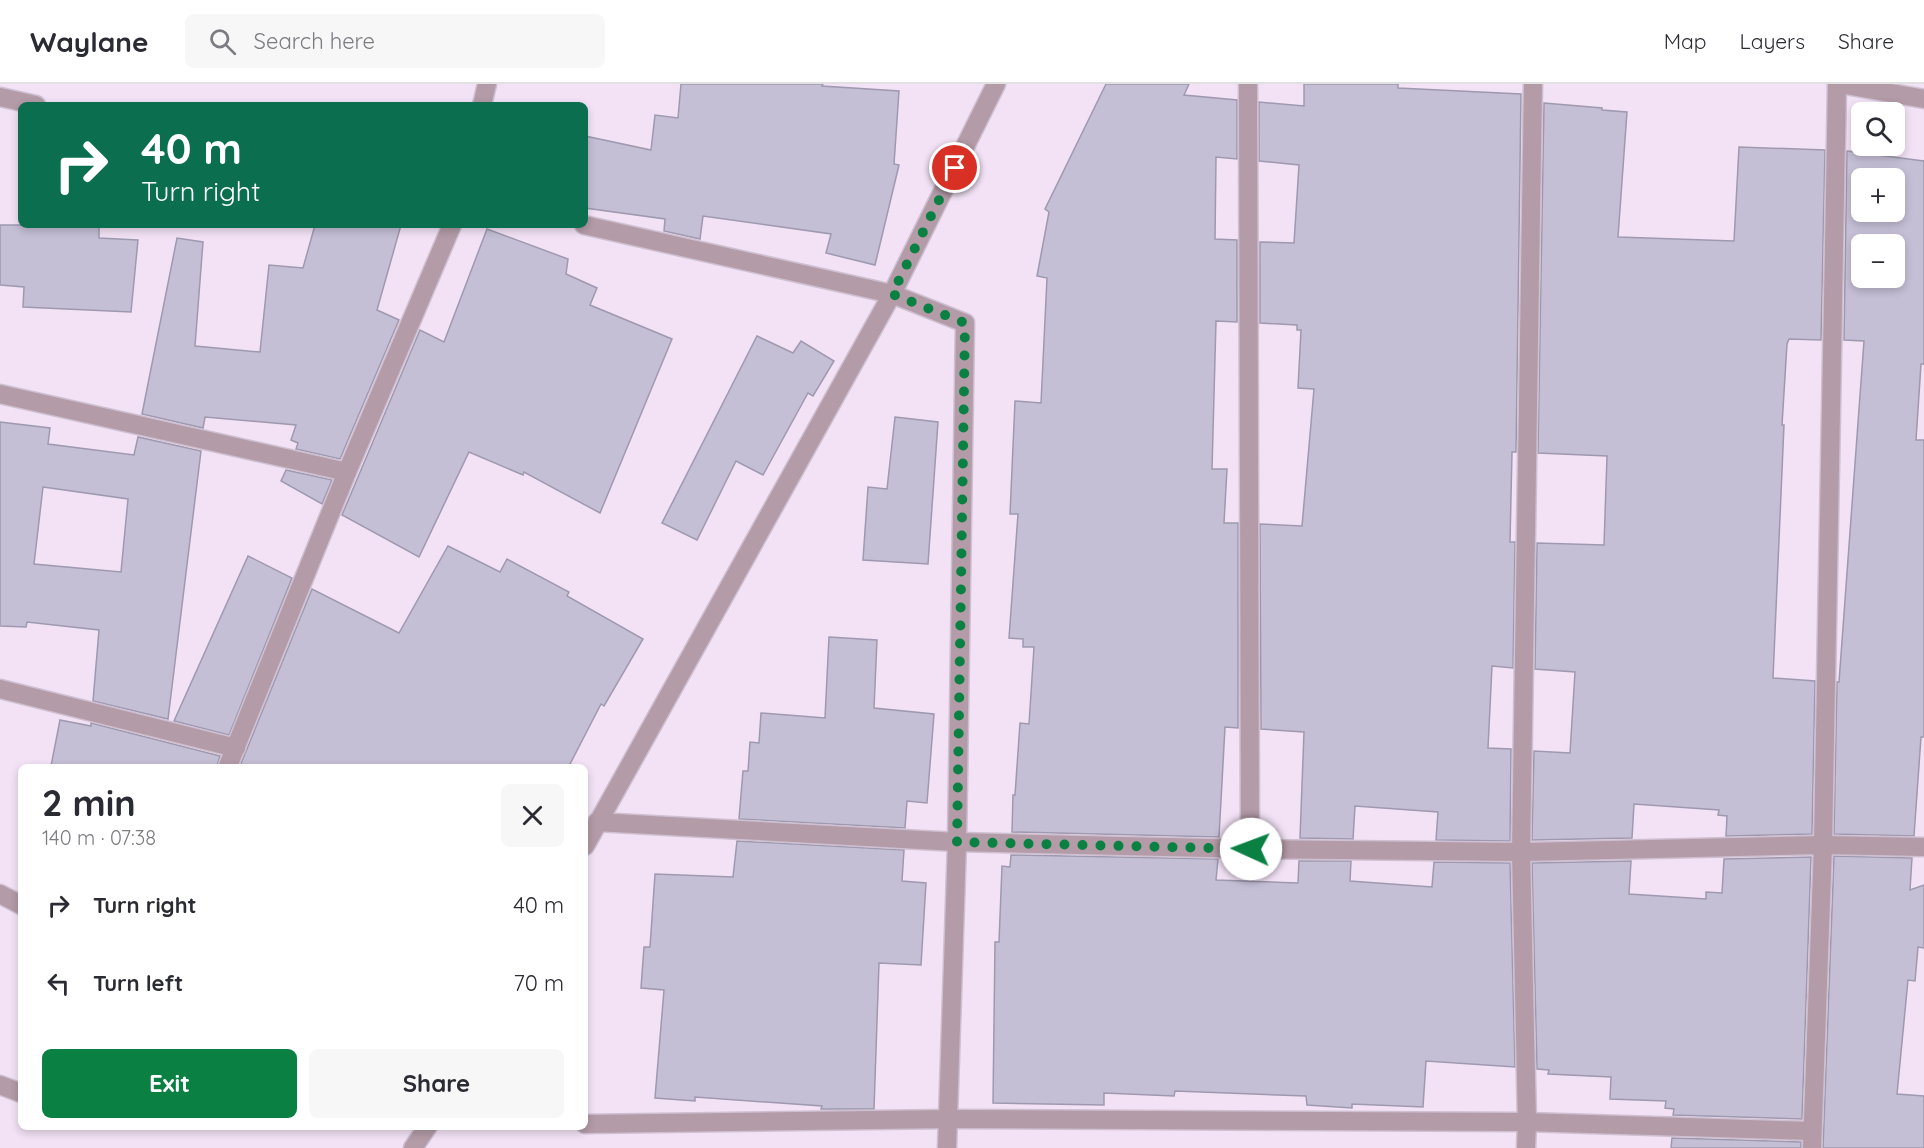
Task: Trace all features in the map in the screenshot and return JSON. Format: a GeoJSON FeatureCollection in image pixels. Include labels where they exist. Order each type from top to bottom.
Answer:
{"type":"FeatureCollection","features":[{"type":"Feature","properties":{"kind":"street"},"geometry":{"type":"LineString","coordinates":[[483,102],[487,84]]}},
{"type":"Feature","properties":{"kind":"street"},"geometry":{"type":"LineString","coordinates":[[588,840],[892,294],[996,84]]}},
{"type":"Feature","properties":{"kind":"street"},"geometry":{"type":"LineString","coordinates":[[1248,84],[1251,849]]}},
{"type":"Feature","properties":{"kind":"street"},"geometry":{"type":"LineString","coordinates":[[1526,1148],[1521,852],[1533,84]]}},
{"type":"Feature","properties":{"kind":"street"},"geometry":{"type":"LineString","coordinates":[[588,1124],[948,1119],[1527,1122],[1812,1140],[1823,845],[1838,84],[1924,99]]}},
{"type":"Feature","properties":{"kind":"street"},"geometry":{"type":"LineString","coordinates":[[0,97],[22,102]]}},
{"type":"Feature","properties":{"kind":"street"},"geometry":{"type":"LineString","coordinates":[[588,226],[892,294],[965,323],[957,842],[947,1148]]}},
{"type":"Feature","properties":{"kind":"street"},"geometry":{"type":"LineString","coordinates":[[229,764],[347,472],[451,228]]}},
{"type":"Feature","properties":{"kind":"street"},"geometry":{"type":"LineString","coordinates":[[0,394],[347,472]]}},
{"type":"Feature","properties":{"kind":"street"},"geometry":{"type":"LineString","coordinates":[[0,689],[236,748]]}},
{"type":"Feature","properties":{"kind":"street"},"geometry":{"type":"LineString","coordinates":[[597,822],[957,842],[1251,849],[1521,852],[1823,845],[1924,847]]}},
{"type":"Feature","properties":{"kind":"street"},"geometry":{"type":"LineString","coordinates":[[0,894],[18,903]]}},
{"type":"Feature","properties":{"kind":"street"},"geometry":{"type":"LineString","coordinates":[[0,1085],[18,1092]]}},
{"type":"Feature","properties":{"kind":"street"},"geometry":{"type":"LineString","coordinates":[[413,1148],[422,1130]]}},
{"type":"Feature","properties":{"kind":"building"},"geometry":{"type":"Polygon","coordinates":[[[681,84],[823,84],[822,86],[899,91],[894,164],[899,165],[875,265],[826,253],[831,234],[703,216],[700,239],[664,231],[665,219],[588,208],[588,137],[651,150],[655,115],[678,118],[681,84]]]}},
{"type":"Feature","properties":{"kind":"building"},"geometry":{"type":"Polygon","coordinates":[[[1106,84],[1189,84],[1184,95],[1237,100],[1237,159],[1216,157],[1215,239],[1237,240],[1237,322],[1216,321],[1212,469],[1227,469],[1224,523],[1238,523],[1238,728],[1225,727],[1219,837],[1012,832],[1020,723],[1029,724],[1034,647],[1023,647],[1023,639],[1009,638],[1018,514],[1010,514],[1015,401],[1041,403],[1047,278],[1037,276],[1049,212],[1045,209],[1106,84]]]}},
{"type":"Feature","properties":{"kind":"building"},"geometry":{"type":"Polygon","coordinates":[[[1304,84],[1398,84],[1398,88],[1521,94],[1516,452],[1512,452],[1510,542],[1515,542],[1513,668],[1492,666],[1488,748],[1511,749],[1510,841],[1436,840],[1438,812],[1355,806],[1353,839],[1300,838],[1304,732],[1261,729],[1260,524],[1302,526],[1314,389],[1298,388],[1301,330],[1297,330],[1297,325],[1260,323],[1260,242],[1294,243],[1299,165],[1259,161],[1259,102],[1304,106],[1304,84]]]}},
{"type":"Feature","properties":{"kind":"building"},"geometry":{"type":"Polygon","coordinates":[[[1544,103],[1627,112],[1618,237],[1734,241],[1739,147],[1825,150],[1821,340],[1789,339],[1787,344],[1773,678],[1815,681],[1812,834],[1726,836],[1727,816],[1718,815],[1719,810],[1634,804],[1632,838],[1532,840],[1534,751],[1570,753],[1575,672],[1535,669],[1537,543],[1604,545],[1607,456],[1538,453],[1544,103]]]}},
{"type":"Feature","properties":{"kind":"building"},"geometry":{"type":"Polygon","coordinates":[[[1847,151],[1851,152],[1851,156],[1886,156],[1924,161],[1924,364],[1921,364],[1916,440],[1924,440],[1924,737],[1921,737],[1914,836],[1834,834],[1837,682],[1839,682],[1864,341],[1844,340],[1847,151]]]}},
{"type":"Feature","properties":{"kind":"building"},"geometry":{"type":"Polygon","coordinates":[[[0,225],[18,225],[18,228],[99,228],[99,238],[138,240],[131,312],[23,307],[24,287],[0,285],[0,225]]]}},
{"type":"Feature","properties":{"kind":"building"},"geometry":{"type":"Polygon","coordinates":[[[314,228],[400,228],[377,310],[399,320],[340,459],[296,449],[298,443],[291,440],[296,425],[205,417],[203,428],[142,414],[177,238],[203,242],[195,346],[260,352],[269,265],[303,268],[314,228]]]}},
{"type":"Feature","properties":{"kind":"building"},"geometry":{"type":"Polygon","coordinates":[[[487,229],[568,259],[566,274],[597,288],[590,305],[672,339],[600,513],[524,472],[523,475],[469,452],[419,557],[342,515],[420,330],[444,342],[487,229]]]}},
{"type":"Feature","properties":{"kind":"building"},"geometry":{"type":"Polygon","coordinates":[[[757,336],[793,353],[801,341],[834,361],[813,396],[808,393],[763,475],[736,461],[697,540],[662,523],[757,336]]]}},
{"type":"Feature","properties":{"kind":"building"},"geometry":{"type":"Polygon","coordinates":[[[895,417],[938,422],[928,564],[863,560],[868,487],[887,489],[895,417]]]}},
{"type":"Feature","properties":{"kind":"building"},"geometry":{"type":"Polygon","coordinates":[[[0,422],[50,428],[48,444],[134,455],[138,437],[201,451],[168,719],[93,701],[99,630],[27,622],[26,627],[0,626],[0,422]],[[43,487],[34,564],[121,572],[128,499],[43,487]]]}},
{"type":"Feature","properties":{"kind":"building"},"geometry":{"type":"Polygon","coordinates":[[[286,470],[332,480],[322,504],[281,481],[286,470]]]}},
{"type":"Feature","properties":{"kind":"building"},"geometry":{"type":"Polygon","coordinates":[[[448,546],[500,572],[507,559],[569,592],[567,596],[643,639],[604,706],[601,704],[570,764],[241,764],[312,589],[399,633],[448,546]]]}},
{"type":"Feature","properties":{"kind":"building"},"geometry":{"type":"Polygon","coordinates":[[[248,556],[292,578],[229,735],[174,721],[248,556]]]}},
{"type":"Feature","properties":{"kind":"building"},"geometry":{"type":"Polygon","coordinates":[[[829,637],[877,640],[874,708],[934,714],[927,803],[907,801],[905,828],[739,819],[743,771],[748,771],[750,742],[759,743],[761,713],[825,718],[829,637]]]}},
{"type":"Feature","properties":{"kind":"building"},"geometry":{"type":"Polygon","coordinates":[[[60,720],[91,726],[91,723],[220,756],[218,764],[51,764],[60,720]]]}},
{"type":"Feature","properties":{"kind":"building"},"geometry":{"type":"Polygon","coordinates":[[[737,841],[904,850],[902,881],[926,883],[921,965],[879,963],[874,1109],[821,1109],[822,1106],[695,1097],[695,1101],[655,1098],[664,990],[641,988],[644,947],[650,947],[655,874],[733,877],[737,841]]]}},
{"type":"Feature","properties":{"kind":"building"},"geometry":{"type":"Polygon","coordinates":[[[1011,855],[1218,859],[1216,880],[1298,883],[1299,861],[1351,861],[1350,881],[1432,887],[1434,862],[1510,863],[1515,1067],[1426,1061],[1423,1107],[1352,1104],[1352,1108],[1307,1105],[1306,1096],[1175,1091],[1174,1096],[1104,1093],[1104,1105],[993,1103],[995,942],[999,942],[1002,866],[1010,867],[1011,855]]]}},
{"type":"Feature","properties":{"kind":"building"},"geometry":{"type":"Polygon","coordinates":[[[1834,856],[1912,858],[1910,890],[1924,885],[1924,948],[1918,947],[1915,981],[1908,980],[1897,1094],[1924,1096],[1924,1148],[1823,1148],[1834,856]]]}},
{"type":"Feature","properties":{"kind":"building"},"geometry":{"type":"Polygon","coordinates":[[[1811,857],[1802,1119],[1673,1115],[1674,1109],[1665,1108],[1666,1101],[1610,1099],[1611,1077],[1548,1074],[1549,1070],[1537,1069],[1532,863],[1631,861],[1629,894],[1706,899],[1706,892],[1722,893],[1724,859],[1811,857]]]}},
{"type":"Feature","properties":{"kind":"building"},"geometry":{"type":"Polygon","coordinates":[[[1672,1138],[1801,1142],[1801,1148],[1671,1148],[1672,1138]]]}},
{"type":"Feature","properties":{"kind":"route"},"geometry":{"type":"LineString","coordinates":[[955,168],[892,294],[965,323],[957,842],[1251,849]]}}]}
